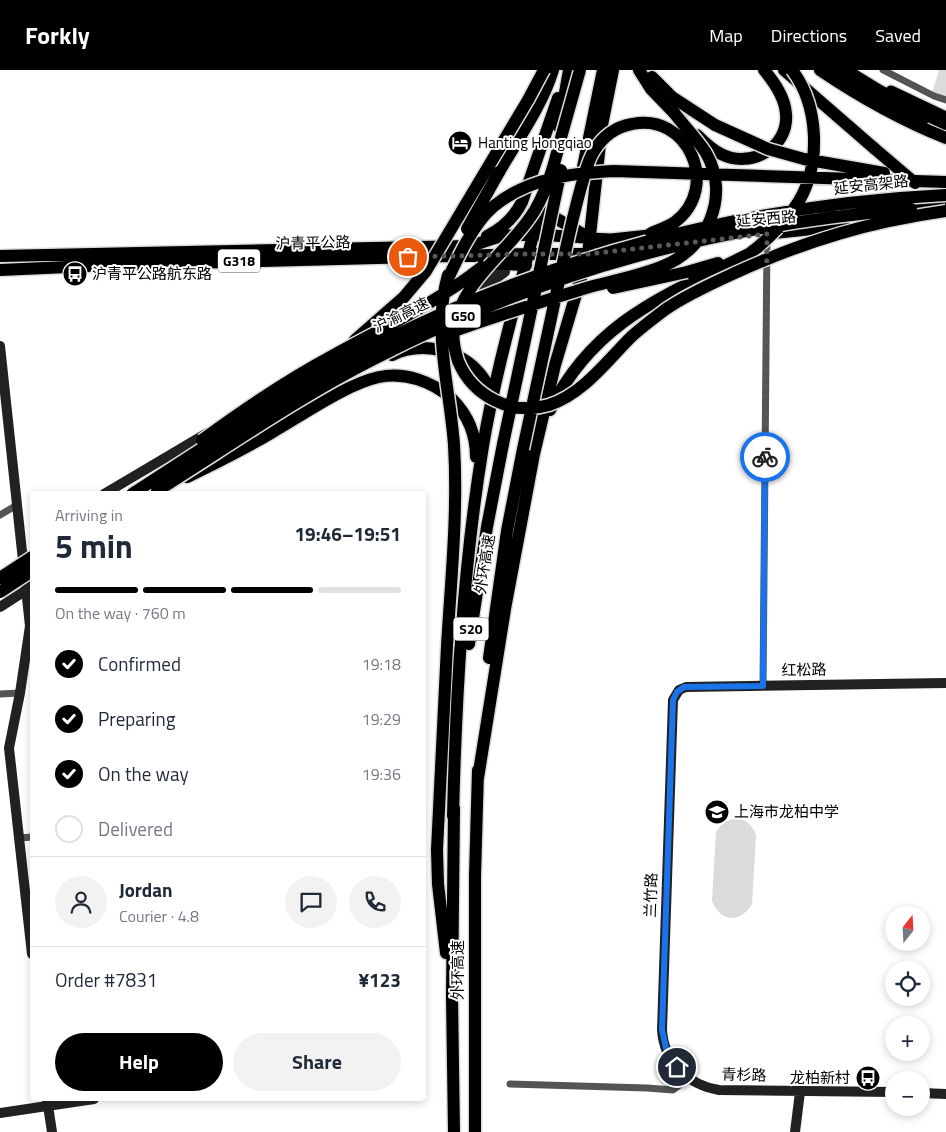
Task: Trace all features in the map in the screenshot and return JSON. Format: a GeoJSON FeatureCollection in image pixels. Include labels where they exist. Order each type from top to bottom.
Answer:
{"type":"FeatureCollection","features":[{"type":"Feature","properties":{"kind":"highway"},"geometry":{"type":"LineString","coordinates":[[136,491],[247,408],[354,341],[404,297],[426,271],[544,70]]}},
{"type":"Feature","properties":{"kind":"highway"},"geometry":{"type":"LineString","coordinates":[[452,998],[442,920],[437,850],[455,525],[454,443],[441,314],[446,283],[455,250],[538,106],[553,70]]}},
{"type":"Feature","properties":{"kind":"highway"},"geometry":{"type":"LineString","coordinates":[[453,816],[456,722],[464,606],[483,448],[519,262],[533,235],[540,209],[560,122],[568,70]]}},
{"type":"Feature","properties":{"kind":"highway","name":"沪青平公路"},"geometry":{"type":"LineString","coordinates":[[448,246],[486,236],[508,223],[517,213],[568,70]]}},
{"type":"Feature","properties":{"kind":"highway"},"geometry":{"type":"LineString","coordinates":[[581,70],[550,181],[535,210],[522,229],[479,276],[467,294],[453,331],[456,356],[467,378],[484,394],[498,403],[517,408],[534,408],[568,397],[650,321],[703,288],[763,260],[842,231],[946,208]]}},
{"type":"Feature","properties":{"kind":"highway","name":"外环高速"},"geometry":{"type":"LineString","coordinates":[[454,1132],[452,998],[453,816],[460,722],[471,630],[487,527],[503,444],[581,70]]}},
{"type":"Feature","properties":{"kind":"highway","name":"外环高速"},"geometry":{"type":"LineString","coordinates":[[475,1132],[474,876],[484,696],[494,610],[507,531],[528,452],[571,226],[604,70]]}},
{"type":"Feature","properties":{"kind":"highway"},"geometry":{"type":"LineString","coordinates":[[528,452],[587,259],[602,125],[613,70]]}},
{"type":"Feature","properties":{"kind":"highway"},"geometry":{"type":"LineString","coordinates":[[639,70],[651,89],[711,148],[721,154],[744,159],[758,156],[771,150],[779,140],[784,129],[787,115],[784,102],[778,89],[764,70]]}},
{"type":"Feature","properties":{"kind":"highway"},"geometry":{"type":"LineString","coordinates":[[646,70],[658,84],[691,110],[738,137],[768,149],[804,159],[855,169],[946,181]]}},
{"type":"Feature","properties":{"kind":"highway"},"geometry":{"type":"LineString","coordinates":[[784,70],[946,208]]}},
{"type":"Feature","properties":{"kind":"highway"},"geometry":{"type":"LineString","coordinates":[[528,452],[559,392],[584,356],[614,328],[655,300],[749,254],[780,226],[798,201],[805,188],[812,161],[813,140],[811,117],[802,88],[792,70]]}},
{"type":"Feature","properties":{"kind":"highway"},"geometry":{"type":"LineString","coordinates":[[820,70],[870,102],[925,130],[946,138]]}},
{"type":"Feature","properties":{"kind":"highway"},"geometry":{"type":"LineString","coordinates":[[846,70],[876,90],[946,124]]}},
{"type":"Feature","properties":{"kind":"highway"},"geometry":{"type":"LineString","coordinates":[[373,359],[501,314],[663,266],[688,251],[700,238],[710,222],[715,202],[714,177],[706,154],[675,114]]}},
{"type":"Feature","properties":{"kind":"highway"},"geometry":{"type":"LineString","coordinates":[[543,272],[663,229],[675,222],[692,201],[697,186],[694,158],[685,143],[669,129],[643,123],[634,123],[617,128],[603,137],[592,153],[571,226]]}},
{"type":"Feature","properties":{"kind":"highway"},"geometry":{"type":"LineString","coordinates":[[446,283],[460,252],[475,228],[494,206],[516,192],[539,182],[568,175],[614,171],[946,181]]}},
{"type":"Feature","properties":{"kind":"highway","name":"延安高架路"},"geometry":{"type":"LineString","coordinates":[[800,215],[858,201],[946,195]]}},
{"type":"Feature","properties":{"kind":"highway","name":"延安高架路"},"geometry":{"type":"LineString","coordinates":[[800,215],[946,208]]}},
{"type":"Feature","properties":{"kind":"highway"},"geometry":{"type":"LineString","coordinates":[[540,209],[611,251]]}},
{"type":"Feature","properties":{"kind":"highway","name":"沪渝高速"},"geometry":{"type":"LineString","coordinates":[[137,491],[274,403],[360,353],[452,308],[543,272],[654,238],[722,222],[800,215]]}},
{"type":"Feature","properties":{"kind":"highway","name":"沪渝高速"},"geometry":{"type":"LineString","coordinates":[[157,491],[280,413],[373,359],[448,323],[500,301],[599,266],[800,215]]}},
{"type":"Feature","properties":{"kind":"highway","name":"沪青平公路"},"geometry":{"type":"LineString","coordinates":[[0,256],[448,246],[481,244],[501,236],[533,235],[590,238]]}},
{"type":"Feature","properties":{"kind":"highway","name":"沪青平公路"},"geometry":{"type":"LineString","coordinates":[[0,270],[112,264],[478,255],[497,247],[515,248],[519,262],[587,259]]}},
{"type":"Feature","properties":{"kind":"highway"},"geometry":{"type":"LineString","coordinates":[[501,314],[687,272],[726,261],[758,247]]}},
{"type":"Feature","properties":{"kind":"highway"},"geometry":{"type":"LineString","coordinates":[[330,357],[443,294],[504,250]]}},
{"type":"Feature","properties":{"kind":"highway"},"geometry":{"type":"LineString","coordinates":[[408,257],[424,262],[519,262]]}},
{"type":"Feature","properties":{"kind":"highway"},"geometry":{"type":"LineString","coordinates":[[234,438],[256,434],[387,357],[413,348],[438,350],[461,357],[482,375],[493,395]]}},
{"type":"Feature","properties":{"kind":"highway"},"geometry":{"type":"LineString","coordinates":[[157,491],[239,451],[349,388],[379,377],[394,376],[426,382],[443,391],[457,404],[466,416],[476,448],[473,522]]}},
{"type":"Feature","properties":{"kind":"highway"},"geometry":{"type":"LineString","coordinates":[[0,580],[29,562]]}},
{"type":"Feature","properties":{"kind":"highway"},"geometry":{"type":"LineString","coordinates":[[0,592],[29,562]]}},
{"type":"Feature","properties":{"kind":"main road"},"geometry":{"type":"LineString","coordinates":[[835,70],[877,98],[903,112],[946,129]]}},
{"type":"Feature","properties":{"kind":"main road"},"geometry":{"type":"LineString","coordinates":[[851,70],[946,117]]}},
{"type":"Feature","properties":{"kind":"main road","name":"延安西路"},"geometry":{"type":"LineString","coordinates":[[590,238],[620,238],[946,201]]}},
{"type":"Feature","properties":{"kind":"main road","name":"延安西路"},"geometry":{"type":"LineString","coordinates":[[587,259],[611,251],[946,217]]}},
{"type":"Feature","properties":{"kind":"main road"},"geometry":{"type":"LineString","coordinates":[[587,259],[648,247]]}},
{"type":"Feature","properties":{"kind":"street"},"geometry":{"type":"LineString","coordinates":[[883,70],[934,96],[946,100]]}},
{"type":"Feature","properties":{"kind":"street"},"geometry":{"type":"LineString","coordinates":[[763,686],[767,234]]}},
{"type":"Feature","properties":{"kind":"street"},"geometry":{"type":"LineString","coordinates":[[149,491],[350,366],[453,310],[519,262]]}},
{"type":"Feature","properties":{"kind":"street"},"geometry":{"type":"LineString","coordinates":[[109,491],[369,338],[519,262]]}},
{"type":"Feature","properties":{"kind":"street"},"geometry":{"type":"LineString","coordinates":[[0,346],[17,505],[29,562],[30,626],[20,693],[9,748],[30,935]]}},
{"type":"Feature","properties":{"kind":"street"},"geometry":{"type":"LineString","coordinates":[[0,515],[17,505]]}},
{"type":"Feature","properties":{"kind":"street"},"geometry":{"type":"LineString","coordinates":[[0,607],[29,588]]}},
{"type":"Feature","properties":{"kind":"street","name":"红松路"},"geometry":{"type":"LineString","coordinates":[[673,703],[675,694],[684,687],[946,683]]}},
{"type":"Feature","properties":{"kind":"street"},"geometry":{"type":"LineString","coordinates":[[0,694],[20,693]]}},
{"type":"Feature","properties":{"kind":"street","name":"兰竹路"},"geometry":{"type":"LineString","coordinates":[[673,703],[662,1030],[665,1047],[670,1057],[677,1067],[689,1078]]}},
{"type":"Feature","properties":{"kind":"street"},"geometry":{"type":"LineString","coordinates":[[20,838],[30,837]]}},
{"type":"Feature","properties":{"kind":"street"},"geometry":{"type":"LineString","coordinates":[[510,1084],[673,1090],[689,1078]]}},
{"type":"Feature","properties":{"kind":"street","name":"青杉路"},"geometry":{"type":"LineString","coordinates":[[689,1078],[701,1085],[719,1090],[885,1092]]}},
{"type":"Feature","properties":{"kind":"street"},"geometry":{"type":"LineString","coordinates":[[794,1132],[800,1092]]}},
{"type":"Feature","properties":{"kind":"street"},"geometry":{"type":"LineString","coordinates":[[930,1093],[946,1094]]}},
{"type":"Feature","properties":{"kind":"street"},"geometry":{"type":"LineString","coordinates":[[0,1113],[48,1103],[71,1101]]}},
{"type":"Feature","properties":{"kind":"street"},"geometry":{"type":"LineString","coordinates":[[48,1103],[52,1132]]}},
{"type":"Feature","properties":{"kind":"shaded area"},"geometry":{"type":"Polygon","coordinates":[[[939,70],[946,70],[946,98],[932,93],[939,70]]]}},
{"type":"Feature","properties":{"kind":"shaded area"},"geometry":{"type":"Polygon","coordinates":[[[737,818],[749,824],[756,835],[752,904],[742,915],[731,918],[720,913],[712,901],[716,832],[725,822],[737,818]]]}},
{"type":"Feature","properties":{"kind":"way so far"},"geometry":{"type":"LineString","coordinates":[[408,257],[588,254],[767,234],[765,457]]}},
{"type":"Feature","properties":{"kind":"place","name":"Hanting Hongqiao"},"geometry":{"type":"Point","coordinates":[460,143]}},
{"type":"Feature","properties":{"kind":"place","name":"沪青平公路航东路"},"geometry":{"type":"Point","coordinates":[75,274]}},
{"type":"Feature","properties":{"kind":"place","name":"上海市龙柏中学"},"geometry":{"type":"Point","coordinates":[717,812]}},
{"type":"Feature","properties":{"kind":"place","name":"龙柏新村"},"geometry":{"type":"Point","coordinates":[868,1078]}},
{"type":"Feature","properties":{"kind":"route"},"geometry":{"type":"LineString","coordinates":[[677,1067],[667,1052],[662,1030],[673,700],[677,692],[684,687],[763,686],[765,457]]}}]}
